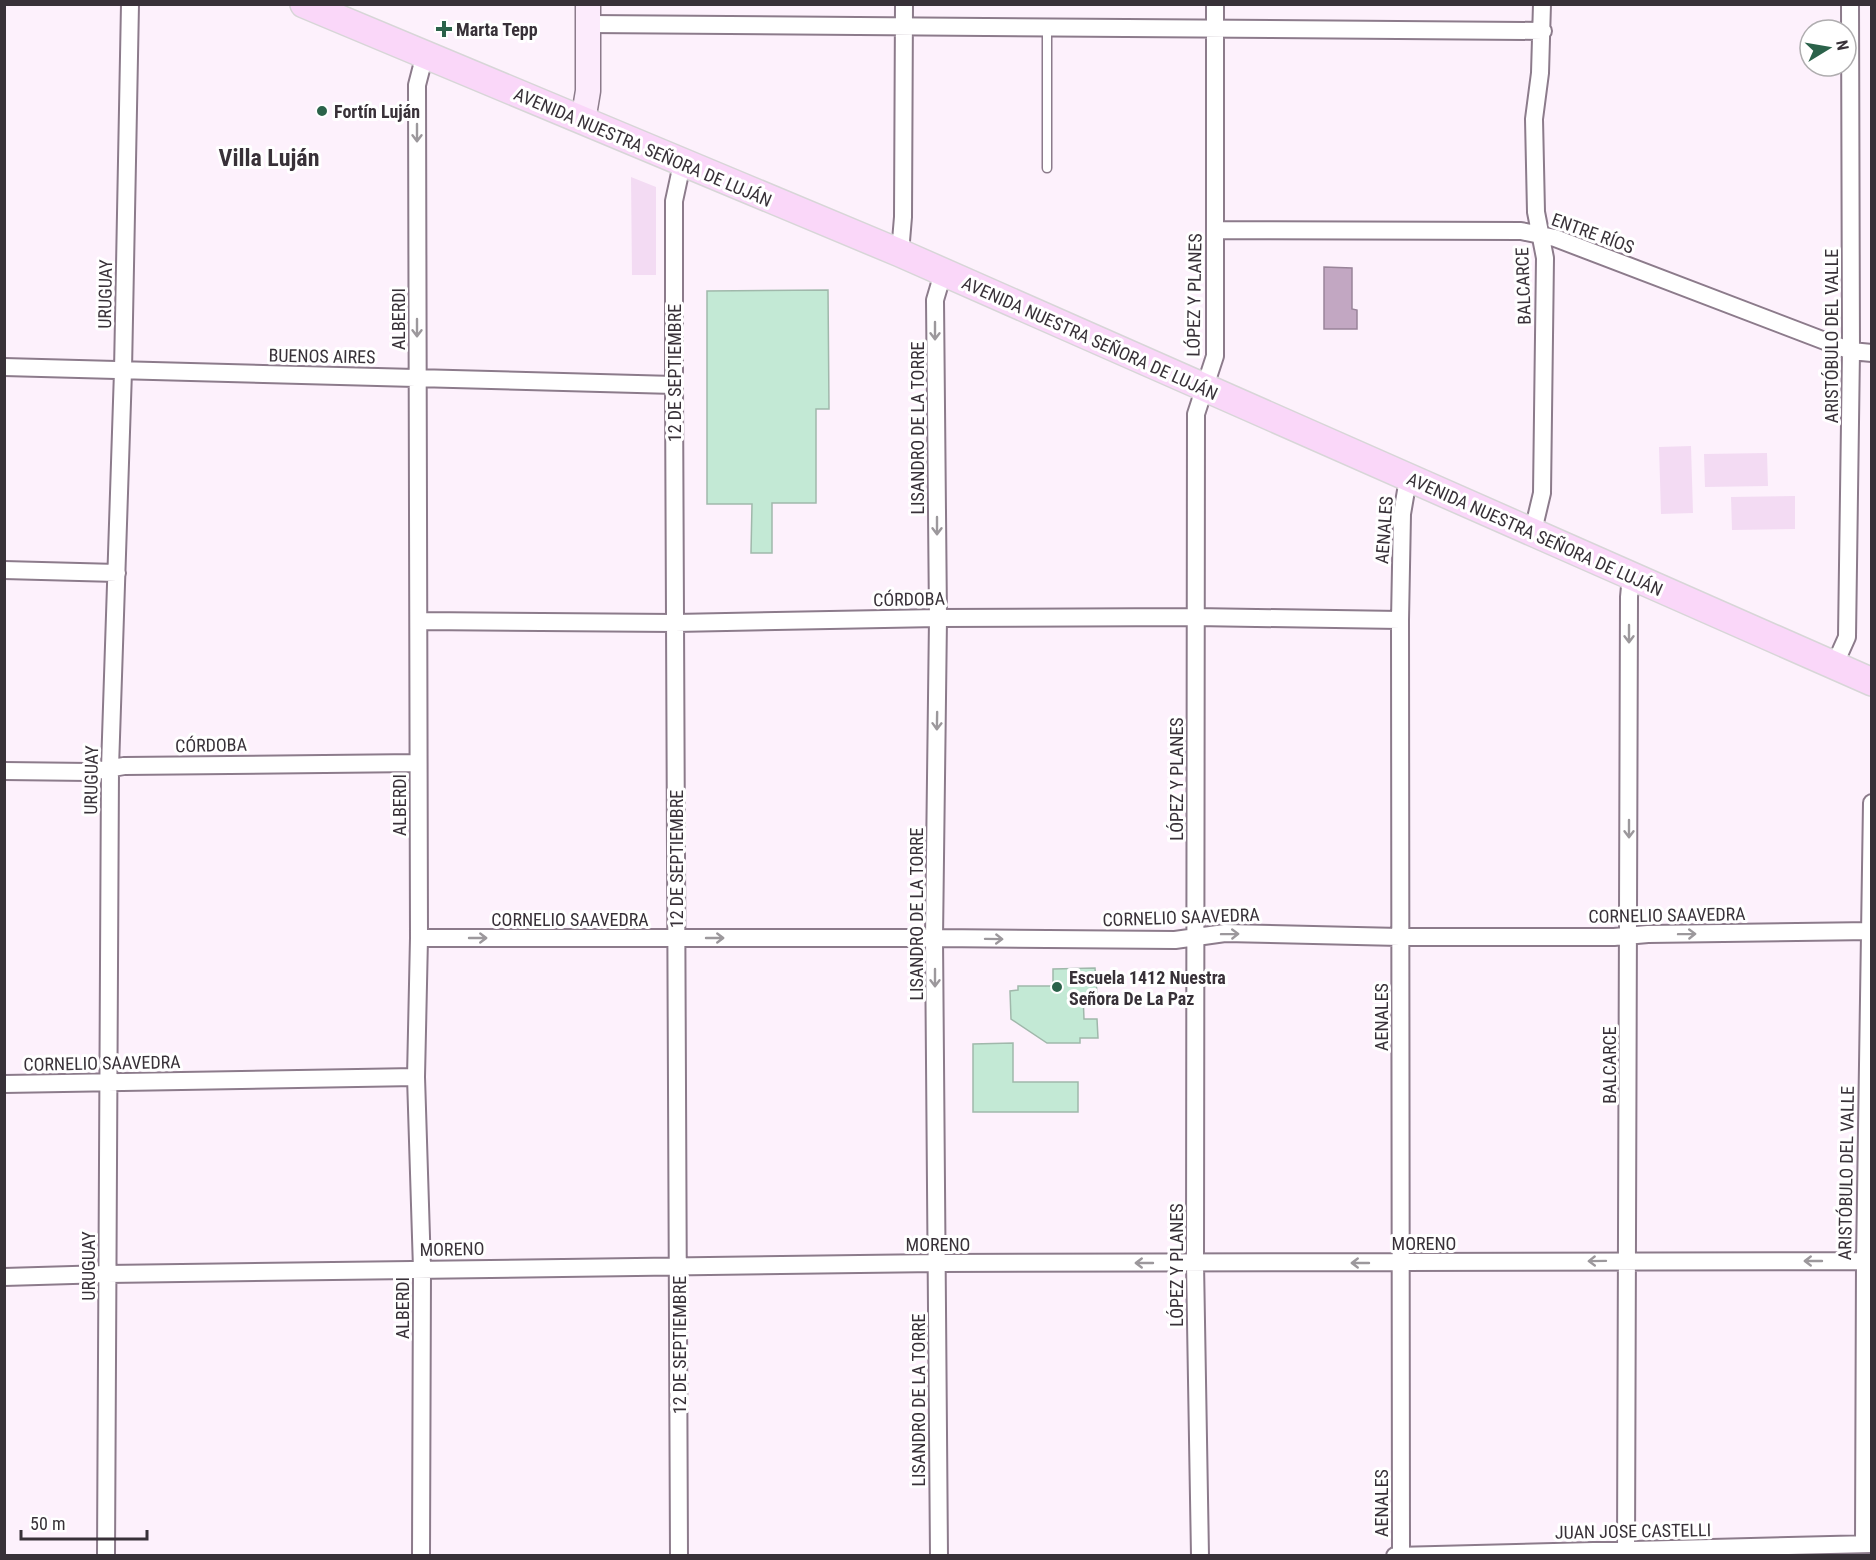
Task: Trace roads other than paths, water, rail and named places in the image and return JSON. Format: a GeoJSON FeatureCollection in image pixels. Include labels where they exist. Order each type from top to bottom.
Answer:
{"type":"FeatureCollection","features":[{"type":"Feature","properties":{"kind":"main road","name":"AVENIDA NUESTRA SEÑORA DE LUJÁN"},"geometry":{"type":"LineString","coordinates":[[304,4],[336,10],[425,54],[682,164],[900,253],[1872,682]]}},
{"type":"Feature","properties":{"kind":"street","name":"URUGUAY"},"geometry":{"type":"LineString","coordinates":[[106,1556],[110,768],[123,371],[130,4]]}},
{"type":"Feature","properties":{"kind":"street"},"geometry":{"type":"LineString","coordinates":[[900,253],[903,217],[904,4]]}},
{"type":"Feature","properties":{"kind":"street","name":"LÓPEZ Y PLANES"},"geometry":{"type":"LineString","coordinates":[[1200,1556],[1196,1263],[1196,414],[1215,356],[1215,4]]}},
{"type":"Feature","properties":{"kind":"street","name":"BALCARCE"},"geometry":{"type":"LineString","coordinates":[[1533,531],[1542,493],[1545,258],[1536,212],[1534,119],[1543,31],[1542,4]]}},
{"type":"Feature","properties":{"kind":"street","name":"ARISTÓBULO DEL VALLE"},"geometry":{"type":"LineString","coordinates":[[1834,666],[1847,637],[1851,351],[1850,4]]}},
{"type":"Feature","properties":{"kind":"street"},"geometry":{"type":"LineString","coordinates":[[584,121],[588,91],[588,14],[904,26],[1543,31]]}},
{"type":"Feature","properties":{"kind":"street","name":"ALBERDI"},"geometry":{"type":"LineString","coordinates":[[421,1556],[422,1269],[416,1077],[419,938],[417,85],[425,54]]}},
{"type":"Feature","properties":{"kind":"street","name":"12 DE SEPTIEMBRE"},"geometry":{"type":"LineString","coordinates":[[679,1556],[674,201],[682,164]]}},
{"type":"Feature","properties":{"kind":"street","name":"ENTRE RÍOS"},"geometry":{"type":"LineString","coordinates":[[1215,230],[1521,231],[1540,234],[1851,351],[1872,354]]}},
{"type":"Feature","properties":{"kind":"street","name":"LISANDRO DE LA TORRE"},"geometry":{"type":"LineString","coordinates":[[939,1556],[934,938],[938,618],[935,300],[943,273]]}},
{"type":"Feature","properties":{"kind":"street","name":"BUENOS AIRES"},"geometry":{"type":"LineString","coordinates":[[4,367],[674,385]]}},
{"type":"Feature","properties":{"kind":"street","name":"AENALES"},"geometry":{"type":"LineString","coordinates":[[1401,1555],[1400,620],[1402,514],[1408,479]]}},
{"type":"Feature","properties":{"kind":"street"},"geometry":{"type":"LineString","coordinates":[[4,570],[117,573]]}},
{"type":"Feature","properties":{"kind":"street","name":"BALCARCE"},"geometry":{"type":"LineString","coordinates":[[1626,1553],[1629,597],[1631,576]]}},
{"type":"Feature","properties":{"kind":"street","name":"CÓRDOBA"},"geometry":{"type":"LineString","coordinates":[[419,621],[675,623],[938,618],[1196,617],[1400,620]]}},
{"type":"Feature","properties":{"kind":"street","name":"CÓRDOBA"},"geometry":{"type":"LineString","coordinates":[[4,771],[90,772],[124,766],[418,763]]}},
{"type":"Feature","properties":{"kind":"street","name":"ARISTÓBULO DEL VALLE"},"geometry":{"type":"LineString","coordinates":[[1868,1544],[1872,803]]}},
{"type":"Feature","properties":{"kind":"street","name":"CORNELIO SAAVEDRA"},"geometry":{"type":"LineString","coordinates":[[419,938],[1175,940],[1225,933],[1400,937],[1629,936],[1870,931]]}},
{"type":"Feature","properties":{"kind":"street","name":"CORNELIO SAAVEDRA"},"geometry":{"type":"LineString","coordinates":[[4,1084],[416,1077]]}},
{"type":"Feature","properties":{"kind":"street","name":"MORENO"},"geometry":{"type":"LineString","coordinates":[[4,1277],[679,1265],[1868,1261]]}},
{"type":"Feature","properties":{"kind":"street","name":"JUAN JOSE CASTELLI"},"geometry":{"type":"LineString","coordinates":[[1395,1556],[1626,1553],[1868,1544]]}},
{"type":"Feature","properties":{"kind":"lane"},"geometry":{"type":"LineString","coordinates":[[1047,27],[1047,168]]}},
{"type":"Feature","properties":{"kind":"place","name":"Marta Tepp"},"geometry":{"type":"Point","coordinates":[444,29]}},
{"type":"Feature","properties":{"kind":"place","name":"Fortín Luján"},"geometry":{"type":"Point","coordinates":[322,111]}},
{"type":"Feature","properties":{"kind":"place","name":"Escuela 1412 Nuestra Señora De La Paz"},"geometry":{"type":"Point","coordinates":[1057,987]}},
{"type":"Feature","properties":{"kind":"district","name":"Villa Luján"},"geometry":{"type":"Point","coordinates":[269,158]}}]}
